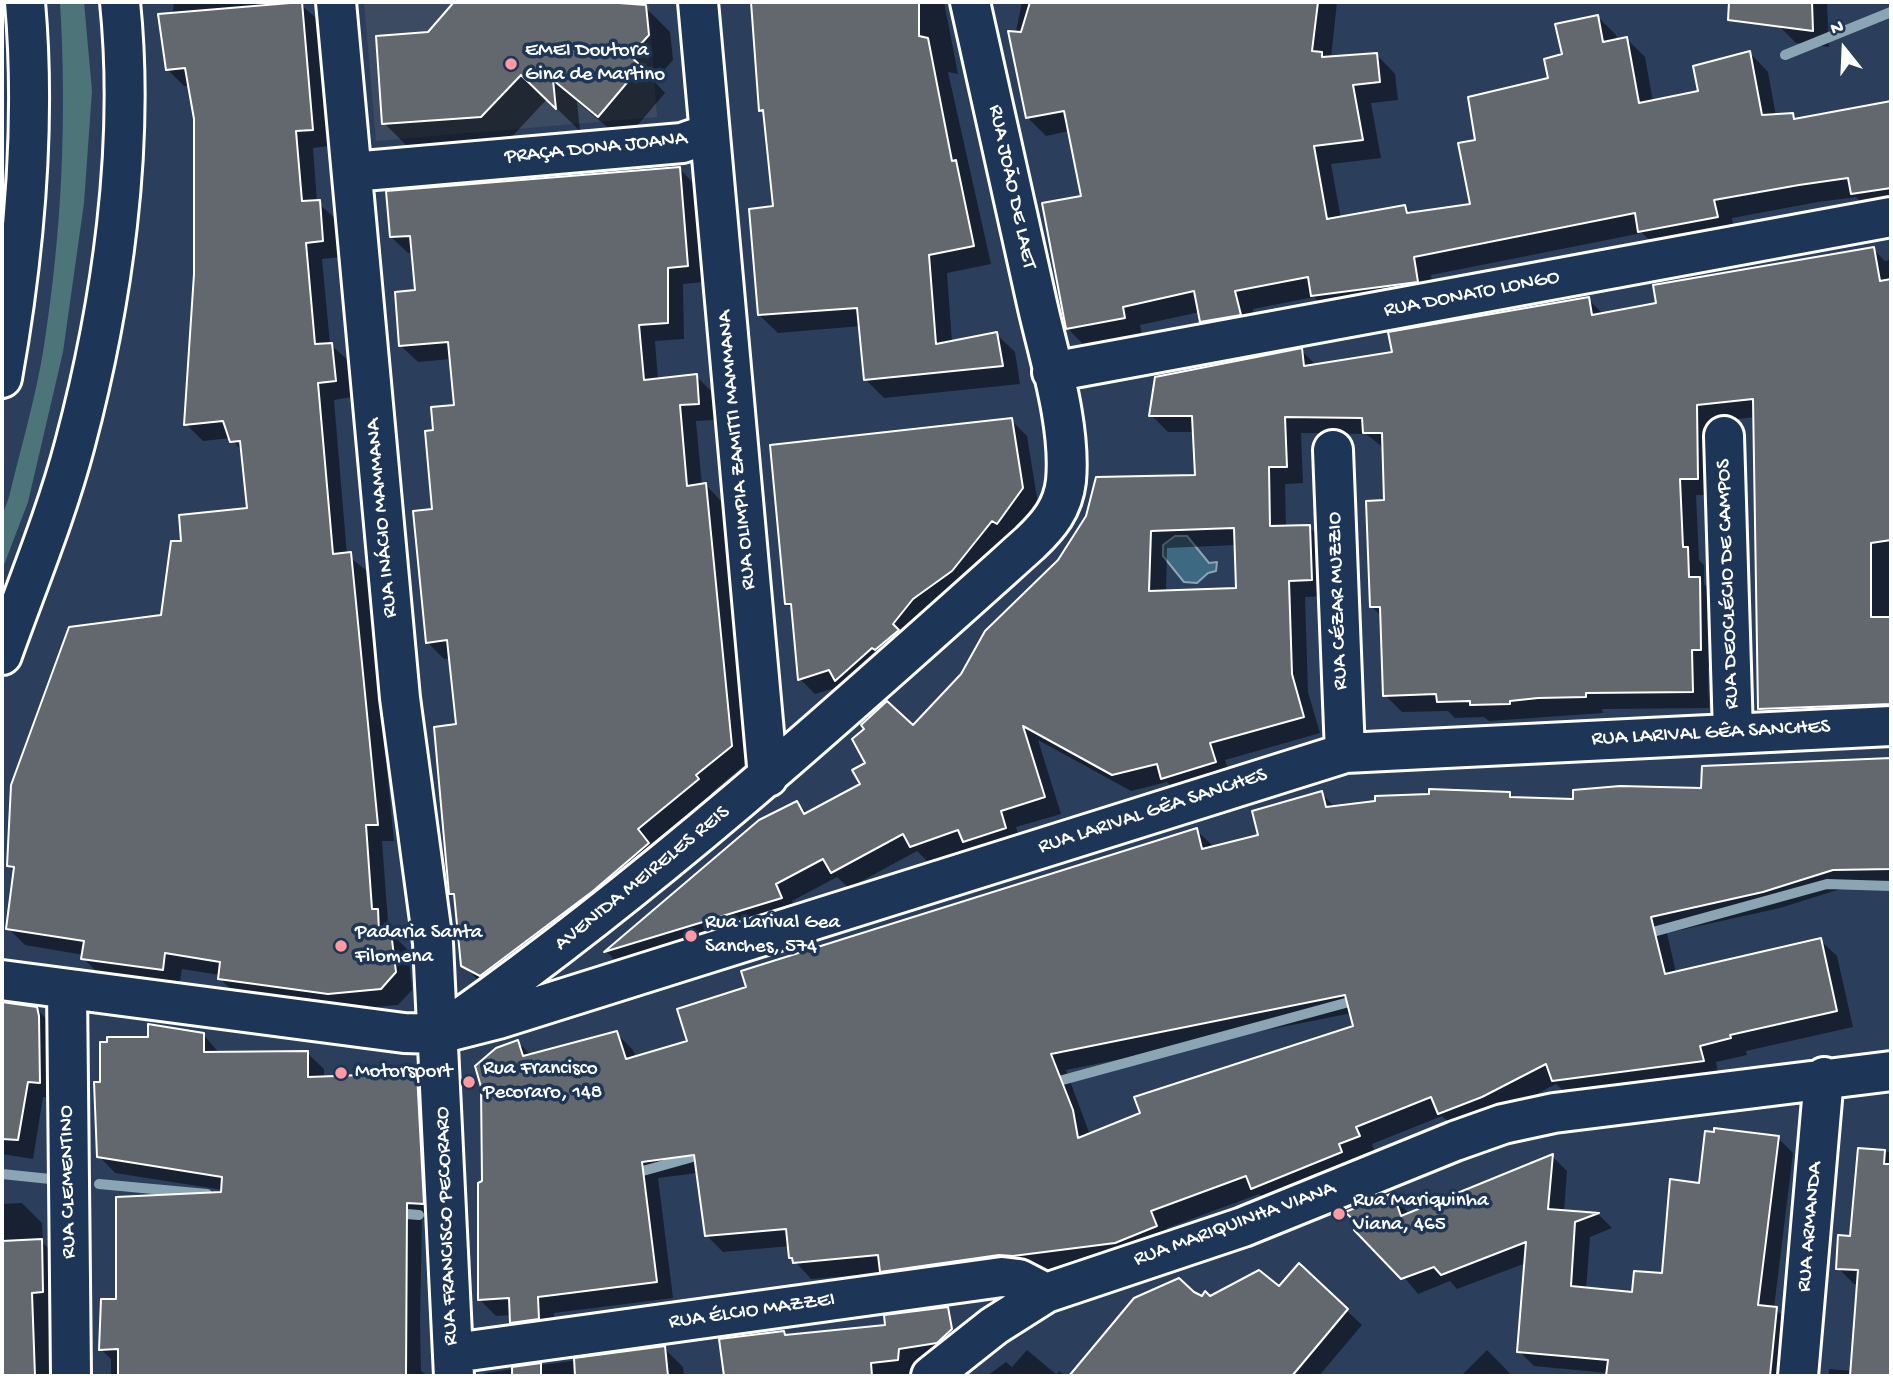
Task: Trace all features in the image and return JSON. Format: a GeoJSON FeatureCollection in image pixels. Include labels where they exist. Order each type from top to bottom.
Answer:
{"type":"FeatureCollection","features":[{"type":"Feature","properties":{"kind":"street"},"geometry":{"type":"LineString","coordinates":[[2,378],[25,199],[30,59],[25,2]]}},
{"type":"Feature","properties":{"kind":"street"},"geometry":{"type":"LineString","coordinates":[[2,655],[55,510],[75,443],[94,355],[117,221],[125,58],[120,2]]}},
{"type":"Feature","properties":{"kind":"street","name":"RUA INÁCIO MAMMANA"},"geometry":{"type":"LineString","coordinates":[[337,2],[400,698],[433,943],[439,1034]]}},
{"type":"Feature","properties":{"kind":"street","name":"PRAÇA DONA JOANA"},"geometry":{"type":"LineString","coordinates":[[352,172],[682,143],[705,135],[709,124],[698,2]]}},
{"type":"Feature","properties":{"kind":"street","name":"RUA JOÃO DE LAET"},"geometry":{"type":"LineString","coordinates":[[971,2],[1052,372]]}},
{"type":"Feature","properties":{"kind":"street","name":"RUA OLIMPIA ZAMITTI MAMMANA"},"geometry":{"type":"LineString","coordinates":[[709,124],[768,777]]}},
{"type":"Feature","properties":{"kind":"street","name":"RUA DONATO LONGO"},"geometry":{"type":"LineString","coordinates":[[1052,372],[1891,217]]}},
{"type":"Feature","properties":{"kind":"street","name":"AVENIDA MEIRELES REIS"},"geometry":{"type":"LineString","coordinates":[[439,1034],[547,957],[768,777],[1047,527],[1062,504],[1066,480],[1065,445],[1052,372]]}},
{"type":"Feature","properties":{"kind":"street","name":"RUA DEOCLÉCIO DE CAMPOS"},"geometry":{"type":"LineString","coordinates":[[1724,436],[1733,733]]}},
{"type":"Feature","properties":{"kind":"street","name":"RUA CÉZAR MUZZIO"},"geometry":{"type":"LineString","coordinates":[[1334,450],[1345,753]]}},
{"type":"Feature","properties":{"kind":"street","name":"RUA LARIVAL GÊA SANCHES"},"geometry":{"type":"LineString","coordinates":[[439,1034],[510,1016],[1345,753],[1891,726]]}},
{"type":"Feature","properties":{"kind":"street"},"geometry":{"type":"LineString","coordinates":[[2,980],[404,1033],[439,1034]]}},
{"type":"Feature","properties":{"kind":"street","name":"RUA CLEMENTINO"},"geometry":{"type":"LineString","coordinates":[[67,989],[71,1376]]}},
{"type":"Feature","properties":{"kind":"street","name":"RUA FRANCISCO PECORARO"},"geometry":{"type":"LineString","coordinates":[[439,1034],[454,1364]]}},
{"type":"Feature","properties":{"kind":"street","name":"RUA MARIQUINHA VIANA"},"geometry":{"type":"LineString","coordinates":[[931,1376],[994,1325],[1046,1293],[1243,1227],[1503,1124],[1554,1113],[1824,1077],[1891,1071]]}},
{"type":"Feature","properties":{"kind":"street","name":"RUA ARMANDA"},"geometry":{"type":"LineString","coordinates":[[1798,1376],[1824,1077]]}},
{"type":"Feature","properties":{"kind":"street","name":"RUA ÉLCIO MAZZEI"},"geometry":{"type":"LineString","coordinates":[[454,1364],[1002,1277],[1019,1279],[1046,1293]]}},
{"type":"Feature","properties":{"kind":"shaded area","name":"EMEI Doutora Gina de Martino"},"geometry":{"type":"Polygon","coordinates":[[[364,2],[649,2],[657,117],[376,141],[364,2]]]}},
{"type":"Feature","properties":{"kind":"shaded area"},"geometry":{"type":"Polygon","coordinates":[[[1175,536],[1187,536],[1209,563],[1217,562],[1216,571],[1208,573],[1197,583],[1184,582],[1163,556],[1163,545],[1175,536]]]}},
{"type":"Feature","properties":{"kind":"green space"},"geometry":{"type":"Polygon","coordinates":[[[60,2],[84,2],[92,91],[84,203],[63,352],[28,502],[2,570],[2,516],[37,384],[55,260],[63,131],[60,2]]]}},
{"type":"Feature","properties":{"kind":"building"},"geometry":{"type":"Polygon","coordinates":[[[302,2],[313,130],[296,131],[302,201],[320,200],[323,241],[306,243],[315,344],[332,343],[336,381],[318,383],[333,554],[351,552],[378,825],[366,825],[372,909],[378,909],[379,932],[391,932],[396,972],[381,989],[328,994],[218,979],[220,962],[165,953],[163,970],[81,959],[84,941],[6,929],[14,867],[7,866],[11,785],[69,627],[161,615],[171,541],[181,541],[179,515],[247,508],[240,441],[230,442],[223,421],[184,425],[194,274],[194,119],[185,68],[166,70],[158,14],[302,2]]]}},
{"type":"Feature","properties":{"kind":"building","name":"EMEI Doutora Gina de Martino"},"geometry":{"type":"Polygon","coordinates":[[[454,2],[606,2],[646,5],[649,35],[630,56],[641,66],[598,117],[553,80],[556,109],[521,75],[481,117],[382,124],[376,36],[428,32],[454,2]]]}},
{"type":"Feature","properties":{"kind":"building"},"geometry":{"type":"Polygon","coordinates":[[[751,2],[919,2],[919,36],[928,38],[952,161],[956,160],[974,246],[929,255],[936,344],[997,332],[1003,366],[864,380],[857,308],[758,315],[749,209],[773,206],[763,110],[759,111],[751,2]]]}},
{"type":"Feature","properties":{"kind":"building"},"geometry":{"type":"Polygon","coordinates":[[[1030,2],[1318,2],[1312,51],[1322,52],[1322,57],[1377,53],[1380,82],[1353,85],[1363,140],[1314,146],[1327,219],[1405,205],[1407,213],[1470,204],[1458,143],[1475,140],[1468,97],[1548,78],[1544,59],[1562,54],[1555,24],[1598,15],[1603,42],[1627,37],[1639,103],[1698,91],[1693,66],[1750,51],[1762,115],[1793,113],[1794,119],[1891,101],[1891,188],[1851,194],[1848,178],[1799,185],[1714,200],[1718,217],[1638,232],[1635,213],[1414,257],[1418,282],[1311,296],[1308,277],[1235,291],[1241,315],[1200,322],[1194,291],[1123,307],[1125,318],[1066,329],[1042,203],[1081,196],[1064,111],[1026,118],[1008,31],[1021,32],[1030,2]]]}},
{"type":"Feature","properties":{"kind":"building"},"geometry":{"type":"Polygon","coordinates":[[[1729,2],[1812,2],[1813,31],[1728,20],[1729,2]]]}},
{"type":"Feature","properties":{"kind":"building"},"geometry":{"type":"Polygon","coordinates":[[[680,167],[688,266],[668,268],[668,323],[639,325],[644,380],[697,374],[699,404],[680,405],[687,486],[706,483],[732,746],[696,775],[699,779],[638,829],[649,843],[593,891],[480,976],[461,966],[454,894],[449,894],[434,727],[456,724],[447,640],[426,643],[413,511],[432,509],[425,431],[433,430],[431,407],[454,405],[448,342],[399,346],[395,292],[415,290],[410,236],[390,237],[386,191],[680,167]]]}},
{"type":"Feature","properties":{"kind":"building"},"geometry":{"type":"Polygon","coordinates":[[[1874,247],[1880,281],[1891,279],[1891,540],[1871,543],[1871,617],[1891,617],[1891,704],[1758,709],[1753,399],[1697,405],[1698,479],[1680,479],[1683,547],[1688,547],[1689,577],[1700,577],[1701,650],[1692,650],[1693,692],[1586,693],[1586,697],[1538,698],[1510,701],[1510,704],[1437,702],[1436,694],[1383,696],[1380,607],[1370,607],[1366,501],[1384,500],[1382,433],[1363,433],[1362,418],[1285,417],[1287,467],[1269,467],[1270,526],[1310,525],[1312,580],[1289,581],[1292,674],[1304,717],[1210,743],[1216,762],[1161,779],[1157,764],[1112,775],[1023,726],[1045,797],[1001,811],[1006,828],[963,842],[958,830],[910,847],[903,834],[831,873],[823,859],[776,884],[782,898],[604,952],[759,820],[797,801],[804,814],[860,784],[852,770],[865,763],[852,739],[864,729],[861,725],[887,701],[913,725],[961,674],[985,631],[1058,560],[1086,516],[1096,477],[1195,475],[1192,416],[1149,416],[1155,377],[1302,348],[1304,366],[1392,352],[1388,332],[1589,297],[1592,315],[1656,303],[1653,285],[1874,247]],[[1234,528],[1151,531],[1149,591],[1236,588],[1234,528]]]}},
{"type":"Feature","properties":{"kind":"building"},"geometry":{"type":"Polygon","coordinates":[[[1012,418],[1023,488],[997,524],[992,521],[952,571],[913,599],[893,624],[899,630],[875,650],[872,648],[835,681],[829,670],[798,680],[791,604],[785,604],[770,445],[1012,418]]]}},
{"type":"Feature","properties":{"kind":"building"},"geometry":{"type":"Polygon","coordinates":[[[1891,758],[1891,869],[1833,870],[1763,892],[1651,917],[1665,974],[1821,938],[1837,1011],[1730,1035],[1731,1038],[1700,1046],[1704,1061],[1552,1081],[1546,1064],[1482,1097],[1438,1114],[1431,1097],[1356,1127],[1360,1136],[1339,1144],[1342,1152],[1251,1189],[1246,1176],[1151,1211],[1157,1226],[1115,1243],[1013,1256],[999,1255],[880,1272],[878,1255],[793,1263],[792,1258],[789,1258],[786,1229],[705,1236],[694,1155],[642,1162],[657,1282],[538,1297],[539,1319],[510,1323],[509,1298],[478,1300],[478,1183],[482,1181],[481,1087],[475,1066],[496,1048],[518,1040],[523,1056],[617,1031],[626,1059],[687,1041],[677,1009],[746,987],[741,971],[1197,828],[1202,849],[1258,835],[1252,811],[1322,791],[1326,807],[1375,801],[1375,796],[1429,794],[1429,789],[1510,792],[1510,797],[1573,799],[1573,790],[1620,786],[1701,788],[1702,766],[1891,758]],[[1345,995],[1051,1054],[1073,1110],[1078,1138],[1140,1113],[1134,1097],[1353,1026],[1345,995]]]}},
{"type":"Feature","properties":{"kind":"building"},"geometry":{"type":"Polygon","coordinates":[[[2,1002],[37,1007],[39,1016],[40,1083],[28,1082],[18,1140],[2,1139],[2,1002]]]}},
{"type":"Feature","properties":{"kind":"building"},"geometry":{"type":"Polygon","coordinates":[[[148,1024],[204,1033],[204,1052],[308,1051],[308,1077],[417,1073],[424,1204],[407,1203],[406,1376],[118,1376],[118,1349],[99,1350],[101,1299],[116,1299],[116,1197],[221,1192],[222,1177],[97,1157],[94,1082],[100,1082],[100,1042],[107,1042],[107,1037],[148,1037],[148,1024]]]}},
{"type":"Feature","properties":{"kind":"building"},"geometry":{"type":"Polygon","coordinates":[[[1714,1128],[1779,1136],[1758,1305],[1777,1307],[1770,1376],[1606,1376],[1608,1360],[1517,1352],[1526,1242],[1441,1275],[1434,1267],[1401,1279],[1354,1230],[1361,1227],[1345,1212],[1393,1193],[1401,1216],[1553,1154],[1548,1209],[1599,1213],[1575,1222],[1571,1286],[1632,1292],[1634,1271],[1662,1273],[1670,1179],[1699,1183],[1705,1131],[1714,1132],[1714,1128]]]}},
{"type":"Feature","properties":{"kind":"building"},"geometry":{"type":"Polygon","coordinates":[[[1858,1148],[1885,1150],[1884,1164],[1891,1164],[1891,1376],[1850,1376],[1858,1270],[1836,1269],[1838,1235],[1850,1236],[1858,1148]]]}},
{"type":"Feature","properties":{"kind":"building"},"geometry":{"type":"Polygon","coordinates":[[[42,1239],[43,1292],[32,1293],[35,1376],[2,1376],[2,1241],[42,1239]]]}},
{"type":"Feature","properties":{"kind":"building"},"geometry":{"type":"Polygon","coordinates":[[[1299,1263],[1348,1309],[1292,1376],[1069,1376],[1134,1298],[1179,1278],[1194,1292],[1202,1296],[1205,1291],[1210,1296],[1259,1270],[1279,1286],[1299,1263]]]}},
{"type":"Feature","properties":{"kind":"building"},"geometry":{"type":"Polygon","coordinates":[[[948,1307],[952,1329],[937,1343],[899,1349],[898,1360],[871,1363],[872,1376],[724,1376],[719,1339],[784,1331],[785,1335],[885,1325],[884,1315],[948,1307]]]}},
{"type":"Feature","properties":{"kind":"building"},"geometry":{"type":"Polygon","coordinates":[[[665,1346],[668,1376],[575,1376],[574,1358],[665,1346]]]}},
{"type":"Feature","properties":{"kind":"building"},"geometry":{"type":"Polygon","coordinates":[[[541,1363],[541,1376],[512,1376],[512,1367],[541,1363]]]}},
{"type":"Feature","properties":{"kind":"waterway"},"geometry":{"type":"LineString","coordinates":[[1785,55],[1891,12]]}},
{"type":"Feature","properties":{"kind":"waterway"},"geometry":{"type":"LineString","coordinates":[[1642,935],[1827,884],[1891,886]]}},
{"type":"Feature","properties":{"kind":"waterway"},"geometry":{"type":"LineString","coordinates":[[1048,1084],[1360,999]]}},
{"type":"Feature","properties":{"kind":"waterway"},"geometry":{"type":"LineString","coordinates":[[632,1174],[707,1153]]}},
{"type":"Feature","properties":{"kind":"waterway"},"geometry":{"type":"LineString","coordinates":[[2,1174],[50,1179]]}},
{"type":"Feature","properties":{"kind":"waterway"},"geometry":{"type":"LineString","coordinates":[[99,1184],[207,1194]]}},
{"type":"Feature","properties":{"kind":"waterway"},"geometry":{"type":"LineString","coordinates":[[394,1213],[419,1215]]}},
{"type":"Feature","properties":{"kind":"place","name":"EMEI Doutora Gina de Martino"},"geometry":{"type":"Point","coordinates":[511,64]}},
{"type":"Feature","properties":{"kind":"place","name":"Rua Larival Gea Sanches, 574"},"geometry":{"type":"Point","coordinates":[691,936]}},
{"type":"Feature","properties":{"kind":"place","name":"Padaria Santa Filomena"},"geometry":{"type":"Point","coordinates":[341,946]}},
{"type":"Feature","properties":{"kind":"place","name":"Motorsport"},"geometry":{"type":"Point","coordinates":[341,1073]}},
{"type":"Feature","properties":{"kind":"place","name":"Rua Francisco Pecoraro, 148"},"geometry":{"type":"Point","coordinates":[469,1082]}},
{"type":"Feature","properties":{"kind":"place","name":"Rua Mariquinha Viana, 465"},"geometry":{"type":"Point","coordinates":[1339,1214]}}]}
